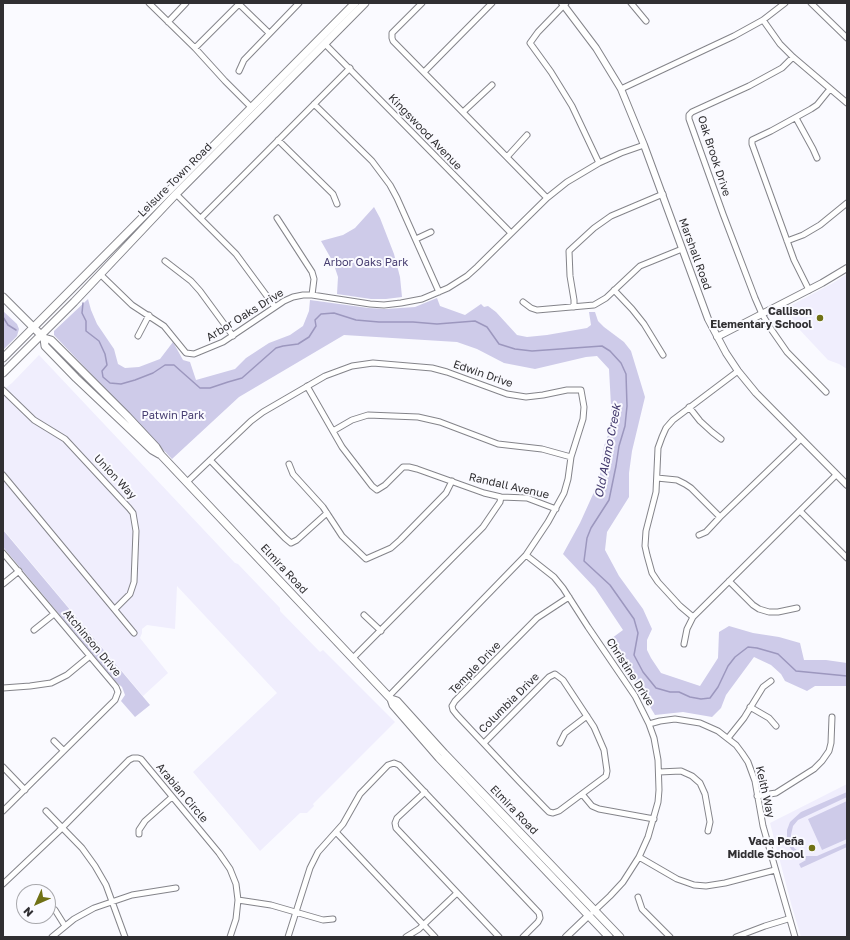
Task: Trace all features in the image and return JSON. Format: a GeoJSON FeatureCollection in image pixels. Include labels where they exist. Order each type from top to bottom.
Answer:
{"type":"FeatureCollection","features":[{"type":"Feature","properties":{"kind":"main road","name":"Leisure Town Road"},"geometry":{"type":"LineString","coordinates":[[3,373],[42,337],[176,194],[366,3]]}},
{"type":"Feature","properties":{"kind":"main road","name":"Leisure Town Road"},"geometry":{"type":"LineString","coordinates":[[3,358],[354,4]]}},
{"type":"Feature","properties":{"kind":"main road"},"geometry":{"type":"LineString","coordinates":[[325,44],[329,33],[354,4]]}},
{"type":"Feature","properties":{"kind":"main road"},"geometry":{"type":"LineString","coordinates":[[218,152],[250,114],[252,110],[251,107]]}},
{"type":"Feature","properties":{"kind":"main road"},"geometry":{"type":"LineString","coordinates":[[176,194],[176,190],[185,175]]}},
{"type":"Feature","properties":{"kind":"main road","name":"Elmira Road"},"geometry":{"type":"LineString","coordinates":[[3,297],[33,327],[42,337],[45,346],[76,378],[152,450],[161,455],[390,697],[397,701],[592,913],[609,937]]}},
{"type":"Feature","properties":{"kind":"main road","name":"Elmira Road"},"geometry":{"type":"LineString","coordinates":[[390,697],[393,705],[439,758],[555,880],[620,937]]}},
{"type":"Feature","properties":{"kind":"main road"},"geometry":{"type":"LineString","coordinates":[[592,913],[617,937]]}},
{"type":"Feature","properties":{"kind":"street"},"geometry":{"type":"LineString","coordinates":[[149,3],[195,48],[251,107]]}},
{"type":"Feature","properties":{"kind":"street"},"geometry":{"type":"LineString","coordinates":[[168,22],[186,3]]}},
{"type":"Feature","properties":{"kind":"street"},"geometry":{"type":"LineString","coordinates":[[195,48],[239,3],[269,33]]}},
{"type":"Feature","properties":{"kind":"street"},"geometry":{"type":"LineString","coordinates":[[239,71],[244,60],[299,3]]}},
{"type":"Feature","properties":{"kind":"street"},"geometry":{"type":"LineString","coordinates":[[422,3],[392,33],[393,41],[547,198]]}},
{"type":"Feature","properties":{"kind":"street"},"geometry":{"type":"LineString","coordinates":[[424,72],[492,3]]}},
{"type":"Feature","properties":{"kind":"street"},"geometry":{"type":"LineString","coordinates":[[631,3],[646,21]]}},
{"type":"Feature","properties":{"kind":"street"},"geometry":{"type":"LineString","coordinates":[[621,89],[734,36],[763,20],[785,3]]}},
{"type":"Feature","properties":{"kind":"street"},"geometry":{"type":"LineString","coordinates":[[811,3],[847,38]]}},
{"type":"Feature","properties":{"kind":"street"},"geometry":{"type":"LineString","coordinates":[[564,4],[530,43],[562,88],[599,163]]}},
{"type":"Feature","properties":{"kind":"street","name":"Marshall Road"},"geometry":{"type":"LineString","coordinates":[[564,4],[600,53],[621,89],[644,145],[716,337],[738,371],[756,393],[847,485]]}},
{"type":"Feature","properties":{"kind":"street"},"geometry":{"type":"LineString","coordinates":[[763,20],[780,44],[793,57],[847,103]]}},
{"type":"Feature","properties":{"kind":"street","name":"Kingswood Avenue"},"geometry":{"type":"LineString","coordinates":[[325,44],[511,233]]}},
{"type":"Feature","properties":{"kind":"street","name":"Oak Brook Drive"},"geometry":{"type":"LineString","coordinates":[[762,314],[723,214],[689,115],[692,112],[749,86],[782,68],[793,57]]}},
{"type":"Feature","properties":{"kind":"street"},"geometry":{"type":"LineString","coordinates":[[201,218],[350,68]]}},
{"type":"Feature","properties":{"kind":"street"},"geometry":{"type":"LineString","coordinates":[[463,112],[492,85]]}},
{"type":"Feature","properties":{"kind":"street"},"geometry":{"type":"LineString","coordinates":[[809,290],[787,242],[752,144],[752,140],[796,118],[817,105],[830,89]]}},
{"type":"Feature","properties":{"kind":"street"},"geometry":{"type":"LineString","coordinates":[[314,104],[382,173],[397,198],[438,292]]}},
{"type":"Feature","properties":{"kind":"street"},"geometry":{"type":"LineString","coordinates":[[796,118],[817,158]]}},
{"type":"Feature","properties":{"kind":"street"},"geometry":{"type":"LineString","coordinates":[[507,157],[527,136]]}},
{"type":"Feature","properties":{"kind":"street"},"geometry":{"type":"LineString","coordinates":[[278,140],[333,194],[337,204]]}},
{"type":"Feature","properties":{"kind":"street","name":"Arbor Oaks Drive"},"geometry":{"type":"LineString","coordinates":[[100,274],[129,302],[159,322],[168,330],[190,355],[206,350],[233,336],[293,297],[312,295],[384,305],[401,304],[448,288],[467,276],[547,198],[567,182],[599,163],[644,145]]}},
{"type":"Feature","properties":{"kind":"street"},"geometry":{"type":"LineString","coordinates":[[176,194],[236,254],[275,308]]}},
{"type":"Feature","properties":{"kind":"street"},"geometry":{"type":"LineString","coordinates":[[574,307],[570,276],[569,251],[594,228],[611,216],[662,194]]}},
{"type":"Feature","properties":{"kind":"street"},"geometry":{"type":"LineString","coordinates":[[787,242],[820,225],[847,203]]}},
{"type":"Feature","properties":{"kind":"street"},"geometry":{"type":"LineString","coordinates":[[277,218],[312,272],[314,279],[312,295]]}},
{"type":"Feature","properties":{"kind":"street"},"geometry":{"type":"LineString","coordinates":[[416,239],[431,232]]}},
{"type":"Feature","properties":{"kind":"street"},"geometry":{"type":"LineString","coordinates":[[523,302],[531,308],[538,310],[594,306],[600,303],[640,266],[682,249]]}},
{"type":"Feature","properties":{"kind":"street"},"geometry":{"type":"LineString","coordinates":[[165,262],[190,281],[200,291],[233,336]]}},
{"type":"Feature","properties":{"kind":"street"},"geometry":{"type":"LineString","coordinates":[[716,337],[809,290],[847,268]]}},
{"type":"Feature","properties":{"kind":"street"},"geometry":{"type":"LineString","coordinates":[[614,290],[637,315],[663,355]]}},
{"type":"Feature","properties":{"kind":"street"},"geometry":{"type":"LineString","coordinates":[[762,314],[787,352],[826,392]]}},
{"type":"Feature","properties":{"kind":"street"},"geometry":{"type":"LineString","coordinates":[[138,336],[149,315]]}},
{"type":"Feature","properties":{"kind":"street","name":"Edwin Drive"},"geometry":{"type":"LineString","coordinates":[[187,482],[263,412],[307,386],[339,370],[352,366],[373,363],[432,368],[507,394],[526,397],[567,390],[581,390],[584,407],[583,419],[571,457],[568,479],[564,493],[556,509],[526,555],[390,697]]}},
{"type":"Feature","properties":{"kind":"street"},"geometry":{"type":"LineString","coordinates":[[693,617],[664,590],[652,572],[648,562],[645,546],[656,492],[658,448],[666,428],[673,420],[738,371]]}},
{"type":"Feature","properties":{"kind":"street","name":"Randall Avenue"},"geometry":{"type":"LineString","coordinates":[[307,386],[342,447],[372,486],[377,490],[382,488],[402,467],[417,469],[468,488],[501,496],[527,498],[556,509]]}},
{"type":"Feature","properties":{"kind":"street","name":"Union Way"},"geometry":{"type":"LineString","coordinates":[[3,390],[34,420],[65,439],[133,513],[136,531],[134,582],[130,594],[115,609]]}},
{"type":"Feature","properties":{"kind":"street"},"geometry":{"type":"LineString","coordinates":[[689,407],[700,421],[721,439]]}},
{"type":"Feature","properties":{"kind":"street"},"geometry":{"type":"LineString","coordinates":[[333,430],[352,420],[368,415],[418,417],[440,422],[498,444],[542,449],[571,457]]}},
{"type":"Feature","properties":{"kind":"street"},"geometry":{"type":"LineString","coordinates":[[699,534],[706,532],[801,439]]}},
{"type":"Feature","properties":{"kind":"street"},"geometry":{"type":"LineString","coordinates":[[210,460],[284,538],[291,543],[297,540],[327,513]]}},
{"type":"Feature","properties":{"kind":"street"},"geometry":{"type":"LineString","coordinates":[[289,464],[293,474],[316,498],[342,536],[364,558],[369,558],[391,548],[446,493],[452,482]]}},
{"type":"Feature","properties":{"kind":"street"},"geometry":{"type":"LineString","coordinates":[[3,475],[134,632]]}},
{"type":"Feature","properties":{"kind":"street"},"geometry":{"type":"LineString","coordinates":[[684,644],[690,622],[693,617],[836,475]]}},
{"type":"Feature","properties":{"kind":"street"},"geometry":{"type":"LineString","coordinates":[[657,478],[677,480],[685,484],[691,488],[720,517]]}},
{"type":"Feature","properties":{"kind":"street"},"geometry":{"type":"LineString","coordinates":[[353,658],[483,527],[500,502],[501,496]]}},
{"type":"Feature","properties":{"kind":"street"},"geometry":{"type":"LineString","coordinates":[[800,511],[847,558]]}},
{"type":"Feature","properties":{"kind":"street","name":"Atchinson Drive"},"geometry":{"type":"LineString","coordinates":[[3,553],[116,687],[118,692],[117,697],[3,811]]}},
{"type":"Feature","properties":{"kind":"street","name":"Christine Drive"},"geometry":{"type":"LineString","coordinates":[[526,555],[556,579],[635,696],[649,724],[654,738],[658,760],[659,790],[654,819],[639,857],[623,882],[566,937]]}},
{"type":"Feature","properties":{"kind":"street"},"geometry":{"type":"LineString","coordinates":[[3,584],[18,572]]}},
{"type":"Feature","properties":{"kind":"street"},"geometry":{"type":"LineString","coordinates":[[729,581],[752,605],[760,609],[769,612],[778,612],[797,608]]}},
{"type":"Feature","properties":{"kind":"street","name":"Temple Drive"},"geometry":{"type":"LineString","coordinates":[[551,813],[453,710],[452,706],[455,701],[537,618],[569,597]]}},
{"type":"Feature","properties":{"kind":"street"},"geometry":{"type":"LineString","coordinates":[[34,630],[54,614]]}},
{"type":"Feature","properties":{"kind":"street"},"geometry":{"type":"LineString","coordinates":[[364,615],[381,631]]}},
{"type":"Feature","properties":{"kind":"street"},"geometry":{"type":"LineString","coordinates":[[3,688],[51,683],[67,675],[90,656]]}},
{"type":"Feature","properties":{"kind":"street","name":"Columbia Drive"},"geometry":{"type":"LineString","coordinates":[[484,743],[550,677],[555,674],[563,680],[587,716],[600,740],[604,750],[608,771],[604,778],[559,811],[551,813]]}},
{"type":"Feature","properties":{"kind":"street"},"geometry":{"type":"LineString","coordinates":[[728,738],[763,687],[771,681]]}},
{"type":"Feature","properties":{"kind":"street"},"geometry":{"type":"LineString","coordinates":[[750,707],[769,718],[776,726]]}},
{"type":"Feature","properties":{"kind":"street"},"geometry":{"type":"LineString","coordinates":[[560,743],[565,733],[587,716]]}},
{"type":"Feature","properties":{"kind":"street"},"geometry":{"type":"LineString","coordinates":[[758,796],[776,793],[814,769],[822,761],[831,743],[832,717]]}},
{"type":"Feature","properties":{"kind":"street","name":"Keith Way"},"geometry":{"type":"LineString","coordinates":[[649,724],[675,719],[691,721],[708,726],[718,731],[736,745],[748,762],[755,781],[763,826],[794,937]]}},
{"type":"Feature","properties":{"kind":"street"},"geometry":{"type":"LineString","coordinates":[[54,741],[63,750]]}},
{"type":"Feature","properties":{"kind":"street","name":"Arabian Circle"},"geometry":{"type":"LineString","coordinates":[[62,827],[129,760],[138,758],[225,860],[230,869],[236,884],[238,900],[236,919],[230,937]]}},
{"type":"Feature","properties":{"kind":"street"},"geometry":{"type":"LineString","coordinates":[[288,937],[310,868],[315,857],[322,846],[343,824],[356,798],[388,765],[394,763],[400,765],[539,913],[540,918],[538,922],[523,937]]}},
{"type":"Feature","properties":{"kind":"street"},"geometry":{"type":"LineString","coordinates":[[3,767],[25,790]]}},
{"type":"Feature","properties":{"kind":"street"},"geometry":{"type":"LineString","coordinates":[[659,772],[681,771],[692,776],[700,783],[705,794],[710,822],[708,831]]}},
{"type":"Feature","properties":{"kind":"street"},"geometry":{"type":"LineString","coordinates":[[425,792],[397,818],[395,826],[498,937]]}},
{"type":"Feature","properties":{"kind":"street"},"geometry":{"type":"LineString","coordinates":[[582,794],[592,806],[599,809],[654,819]]}},
{"type":"Feature","properties":{"kind":"street"},"geometry":{"type":"LineString","coordinates":[[139,834],[139,830],[145,821],[172,797]]}},
{"type":"Feature","properties":{"kind":"street"},"geometry":{"type":"LineString","coordinates":[[46,811],[82,848],[95,866],[106,885],[125,937]]}},
{"type":"Feature","properties":{"kind":"street"},"geometry":{"type":"LineString","coordinates":[[3,884],[62,827]]}},
{"type":"Feature","properties":{"kind":"street"},"geometry":{"type":"LineString","coordinates":[[336,832],[435,937]]}},
{"type":"Feature","properties":{"kind":"street"},"geometry":{"type":"LineString","coordinates":[[639,857],[677,879],[694,885],[706,886],[725,883],[775,870]]}},
{"type":"Feature","properties":{"kind":"street"},"geometry":{"type":"LineString","coordinates":[[52,937],[82,914],[112,902],[149,892],[176,888]]}},
{"type":"Feature","properties":{"kind":"street"},"geometry":{"type":"LineString","coordinates":[[406,937],[424,925],[457,893]]}},
{"type":"Feature","properties":{"kind":"street"},"geometry":{"type":"LineString","coordinates":[[638,897],[642,909],[670,937]]}},
{"type":"Feature","properties":{"kind":"street"},"geometry":{"type":"LineString","coordinates":[[238,900],[271,905],[323,920],[333,919]]}},
{"type":"Feature","properties":{"kind":"street"},"geometry":{"type":"LineString","coordinates":[[56,912],[65,926]]}},
{"type":"Feature","properties":{"kind":"street"},"geometry":{"type":"LineString","coordinates":[[736,937],[788,919]]}},
{"type":"Feature","properties":{"kind":"shaded area","name":"Callison Elementary School"},"geometry":{"type":"Polygon","coordinates":[[[847,274],[847,369],[828,360],[798,328],[786,308],[847,274]]]}},
{"type":"Feature","properties":{"kind":"shaded area"},"geometry":{"type":"Polygon","coordinates":[[[39,355],[235,563],[238,564],[280,608],[280,611],[320,652],[323,650],[395,722],[313,804],[314,806],[307,813],[300,813],[260,851],[193,772],[277,693],[177,586],[175,629],[147,625],[142,629],[140,638],[168,673],[143,696],[3,529],[3,390],[12,383],[39,355]]]}},
{"type":"Feature","properties":{"kind":"shaded area","name":"Vaca Peña Middle School"},"geometry":{"type":"Polygon","coordinates":[[[847,784],[847,937],[801,937],[770,823],[847,784]]]}},
{"type":"Feature","properties":{"kind":"green space","name":"Arbor Oaks Park"},"geometry":{"type":"Polygon","coordinates":[[[374,207],[380,218],[394,254],[400,277],[402,297],[371,299],[337,294],[338,277],[333,262],[321,241],[343,235],[355,228],[374,207]]]}},
{"type":"Feature","properties":{"kind":"green space","name":"Patwin Park"},"geometry":{"type":"Polygon","coordinates":[[[437,298],[440,306],[465,315],[481,304],[484,307],[488,306],[496,312],[517,335],[527,337],[587,328],[591,325],[589,312],[595,312],[598,321],[624,342],[631,351],[645,397],[632,451],[629,473],[629,497],[607,532],[605,550],[619,576],[643,609],[652,629],[647,640],[647,650],[661,673],[700,686],[718,658],[719,632],[729,626],[753,633],[779,637],[800,643],[804,660],[826,660],[847,663],[847,686],[815,686],[807,691],[785,681],[781,674],[771,665],[754,657],[726,695],[721,708],[712,717],[683,712],[655,715],[623,662],[608,641],[623,630],[595,588],[563,554],[580,523],[599,481],[604,446],[612,424],[609,369],[597,356],[586,357],[535,369],[504,363],[477,349],[457,342],[344,335],[239,397],[172,459],[54,335],[54,331],[88,299],[97,324],[114,349],[118,364],[125,368],[139,367],[160,359],[173,342],[183,360],[190,362],[196,380],[235,369],[246,358],[269,343],[290,335],[303,326],[309,311],[310,300],[386,309],[415,307],[437,298]]]}},
{"type":"Feature","properties":{"kind":"green space"},"geometry":{"type":"Polygon","coordinates":[[[3,311],[17,324],[19,329],[17,336],[3,350],[3,311]]]}},
{"type":"Feature","properties":{"kind":"green space"},"geometry":{"type":"Polygon","coordinates":[[[3,530],[150,705],[135,717],[121,701],[125,695],[122,687],[115,681],[3,547],[3,530]]]}},
{"type":"Feature","properties":{"kind":"green space"},"geometry":{"type":"Polygon","coordinates":[[[847,792],[847,797],[798,820],[793,826],[791,839],[794,848],[805,856],[817,856],[847,843],[847,847],[801,868],[799,864],[806,860],[795,855],[787,843],[787,830],[790,822],[801,812],[847,792]]]}},
{"type":"Feature","properties":{"kind":"green space"},"geometry":{"type":"Polygon","coordinates":[[[847,801],[847,839],[822,850],[808,819],[847,801]]]}},
{"type":"Feature","properties":{"kind":"waterway","name":"Old Alamo Creek"},"geometry":{"type":"LineString","coordinates":[[83,303],[82,313],[86,321],[86,331],[99,341],[105,354],[107,365],[102,371],[103,377],[110,383],[121,384],[153,373],[165,365],[174,365],[200,388],[210,388],[242,378],[276,348],[298,344],[309,337],[316,326],[315,320],[321,314],[334,313],[356,320],[379,322],[437,324],[475,321],[487,327],[499,344],[515,349],[532,351],[602,346],[610,351],[621,363],[626,374],[627,406],[625,426],[619,446],[609,500],[591,528],[587,538],[584,561],[610,585],[634,619],[638,633],[634,655],[643,672],[656,688],[670,692],[679,692],[690,697],[701,699],[710,698],[718,687],[728,666],[735,657],[748,647],[778,654],[796,671],[847,676]]}},
{"type":"Feature","properties":{"kind":"waterway","name":"Old Alamo Creek"},"geometry":{"type":"LineString","coordinates":[[3,317],[8,325],[16,330]]}},
{"type":"Feature","properties":{"kind":"place","name":"Callison Elementary School"},"geometry":{"type":"Point","coordinates":[820,318]}},
{"type":"Feature","properties":{"kind":"place","name":"Vaca Peña Middle School"},"geometry":{"type":"Point","coordinates":[812,848]}}]}
